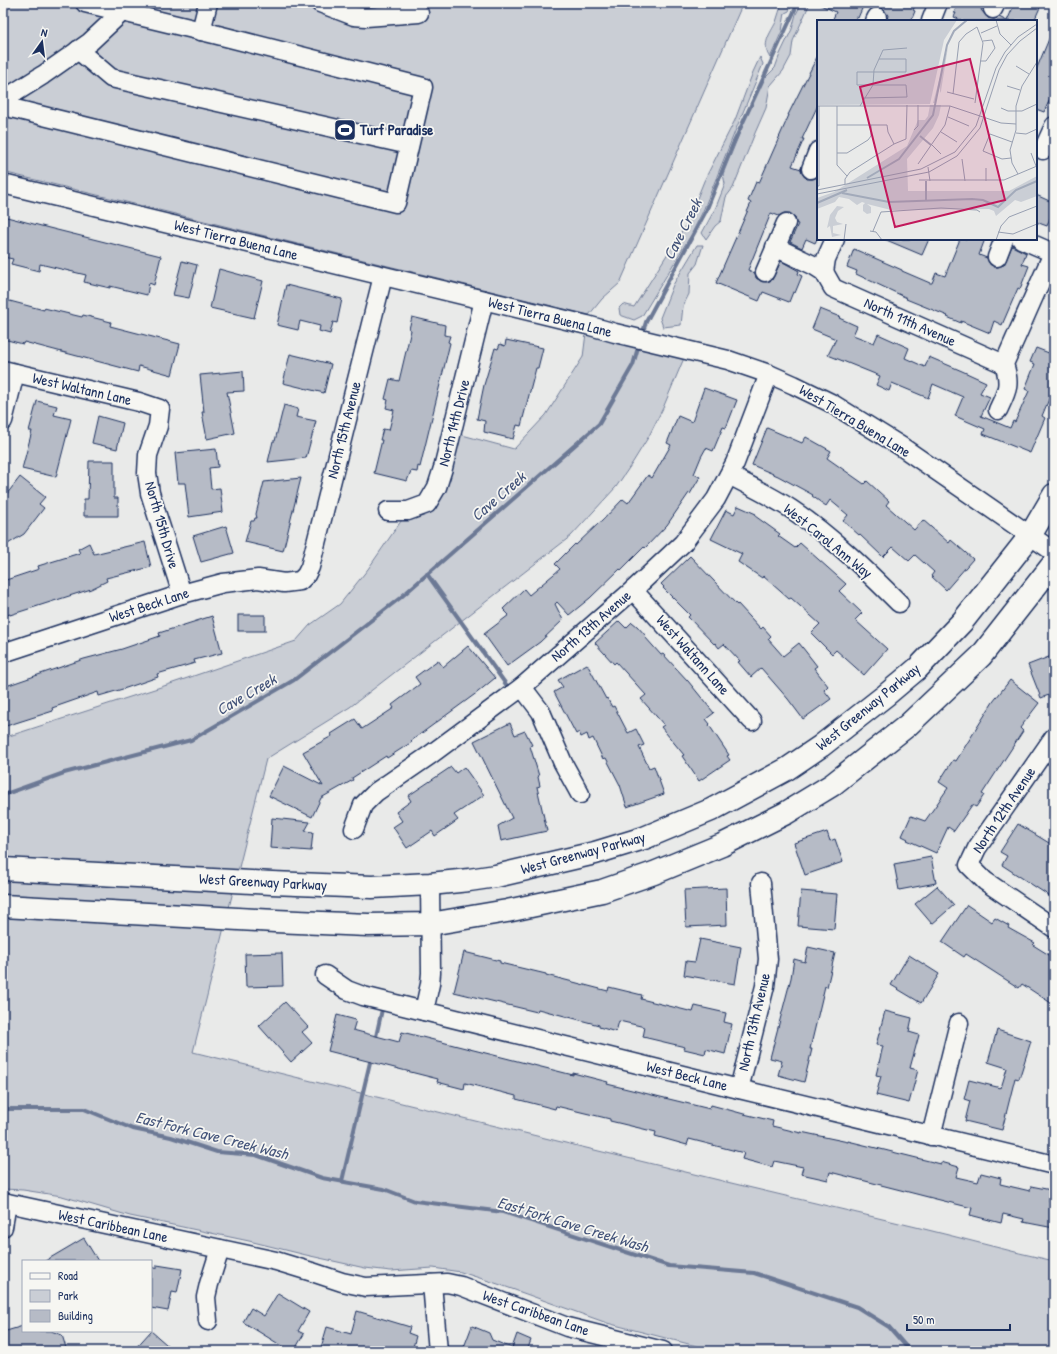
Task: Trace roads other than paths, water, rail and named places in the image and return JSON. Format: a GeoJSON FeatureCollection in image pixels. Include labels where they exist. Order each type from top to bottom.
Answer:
{"type":"FeatureCollection","features":[{"type":"Feature","properties":{"kind":"main road","name":"West Greenway Parkway"},"geometry":{"type":"LineString","coordinates":[[3,869],[366,887],[430,884],[496,876],[594,853],[644,838],[711,810],[787,769],[821,746],[859,717],[918,668],[962,622],[1030,536],[1054,495]]}},
{"type":"Feature","properties":{"kind":"main road"},"geometry":{"type":"LineString","coordinates":[[3,906],[368,925],[430,924],[507,911],[602,890],[654,873],[722,845],[786,813],[832,785],[908,725],[981,656],[1054,564]]}},
{"type":"Feature","properties":{"kind":"street"},"geometry":{"type":"LineString","coordinates":[[3,106],[396,203],[423,87],[201,31],[123,7],[85,3]]}},
{"type":"Feature","properties":{"kind":"street"},"geometry":{"type":"LineString","coordinates":[[201,31],[208,3]]}},
{"type":"Feature","properties":{"kind":"street"},"geometry":{"type":"LineString","coordinates":[[320,3],[354,16],[366,17],[419,13]]}},
{"type":"Feature","properties":{"kind":"street"},"geometry":{"type":"LineString","coordinates":[[931,20],[938,3]]}},
{"type":"Feature","properties":{"kind":"street"},"geometry":{"type":"LineString","coordinates":[[3,100],[43,75],[90,42],[123,7]]}},
{"type":"Feature","properties":{"kind":"street"},"geometry":{"type":"LineString","coordinates":[[78,50],[111,78],[409,145]]}},
{"type":"Feature","properties":{"kind":"street"},"geometry":{"type":"LineString","coordinates":[[1043,150],[1053,129]]}},
{"type":"Feature","properties":{"kind":"street"},"geometry":{"type":"LineString","coordinates":[[811,169],[817,154]]}},
{"type":"Feature","properties":{"kind":"street","name":"West Tierra Buena Lane"},"geometry":{"type":"LineString","coordinates":[[3,184],[587,325],[728,360],[769,374],[831,403],[902,447],[1054,552]]}},
{"type":"Feature","properties":{"kind":"street"},"geometry":{"type":"LineString","coordinates":[[764,272],[786,223]]}},
{"type":"Feature","properties":{"kind":"street"},"geometry":{"type":"LineString","coordinates":[[824,272],[826,259],[835,240]]}},
{"type":"Feature","properties":{"kind":"street"},"geometry":{"type":"LineString","coordinates":[[997,257],[1004,240]]}},
{"type":"Feature","properties":{"kind":"street"},"geometry":{"type":"LineString","coordinates":[[998,410],[1006,393],[1008,378],[1004,364],[1053,252],[1023,240]]}},
{"type":"Feature","properties":{"kind":"street","name":"North 11th Avenue"},"geometry":{"type":"LineString","coordinates":[[775,247],[813,265],[824,272],[833,288],[1004,364]]}},
{"type":"Feature","properties":{"kind":"street","name":"North 15th Avenue"},"geometry":{"type":"LineString","coordinates":[[300,581],[306,575],[310,567],[383,276]]}},
{"type":"Feature","properties":{"kind":"street","name":"North 14th Drive"},"geometry":{"type":"LineString","coordinates":[[388,511],[408,511],[427,504],[437,487],[484,300]]}},
{"type":"Feature","properties":{"kind":"street"},"geometry":{"type":"LineString","coordinates":[[3,421],[9,372]]}},
{"type":"Feature","properties":{"kind":"street","name":"West Waltann Lane"},"geometry":{"type":"LineString","coordinates":[[9,372],[139,402],[160,409]]}},
{"type":"Feature","properties":{"kind":"street","name":"North 13th Avenue"},"geometry":{"type":"LineString","coordinates":[[354,829],[364,805],[376,792],[522,687],[633,590],[683,543],[716,499],[729,475],[769,374]]}},
{"type":"Feature","properties":{"kind":"street","name":"North 15th Drive"},"geometry":{"type":"LineString","coordinates":[[160,409],[158,426],[148,455],[147,473],[150,493],[182,594]]}},
{"type":"Feature","properties":{"kind":"street","name":"West Carol Ann Way"},"geometry":{"type":"LineString","coordinates":[[729,475],[783,504],[805,520],[839,546],[900,603]]}},
{"type":"Feature","properties":{"kind":"street","name":"West Beck Lane"},"geometry":{"type":"LineString","coordinates":[[3,653],[182,594],[223,583],[258,580],[284,583],[300,581]]}},
{"type":"Feature","properties":{"kind":"street","name":"West Waltann Lane"},"geometry":{"type":"LineString","coordinates":[[633,590],[752,721]]}},
{"type":"Feature","properties":{"kind":"street"},"geometry":{"type":"LineString","coordinates":[[522,687],[541,712],[563,763],[580,794]]}},
{"type":"Feature","properties":{"kind":"street","name":"North 12th Avenue"},"geometry":{"type":"LineString","coordinates":[[1054,737],[977,848],[969,865],[985,881],[1054,928]]}},
{"type":"Feature","properties":{"kind":"street","name":"North 13th Avenue"},"geometry":{"type":"LineString","coordinates":[[739,1089],[765,986],[768,965],[761,883]]}},
{"type":"Feature","properties":{"kind":"street"},"geometry":{"type":"LineString","coordinates":[[424,1011],[430,979],[430,884]]}},
{"type":"Feature","properties":{"kind":"street","name":"West Beck Lane"},"geometry":{"type":"LineString","coordinates":[[324,975],[347,990],[364,996],[1054,1165]]}},
{"type":"Feature","properties":{"kind":"street"},"geometry":{"type":"LineString","coordinates":[[931,1136],[959,1023]]}},
{"type":"Feature","properties":{"kind":"street","name":"West Caribbean Lane"},"geometry":{"type":"LineString","coordinates":[[3,1227],[5,1203],[276,1261],[342,1282],[366,1286],[447,1283],[460,1286],[562,1325],[663,1351]]}},
{"type":"Feature","properties":{"kind":"street"},"geometry":{"type":"LineString","coordinates":[[208,1321],[206,1297],[208,1284],[220,1248]]}},
{"type":"Feature","properties":{"kind":"street"},"geometry":{"type":"LineString","coordinates":[[432,1284],[438,1351]]}},
{"type":"Feature","properties":{"kind":"waterway","name":"Cave Creek"},"geometry":{"type":"LineString","coordinates":[[642,335],[646,322],[706,211],[733,144],[798,3]]}},
{"type":"Feature","properties":{"kind":"waterway","name":"Cave Creek"},"geometry":{"type":"LineString","coordinates":[[3,795],[64,773],[191,740],[294,680],[400,598],[599,424],[633,365],[639,344]]}},
{"type":"Feature","properties":{"kind":"waterway"},"geometry":{"type":"LineString","coordinates":[[427,574],[510,690]]}},
{"type":"Feature","properties":{"kind":"waterway"},"geometry":{"type":"LineString","coordinates":[[375,1041],[383,1005]]}},
{"type":"Feature","properties":{"kind":"waterway"},"geometry":{"type":"LineString","coordinates":[[342,1181],[371,1058]]}},
{"type":"Feature","properties":{"kind":"waterway","name":"East Fork Cave Creek Wash"},"geometry":{"type":"LineString","coordinates":[[3,1109],[84,1109],[133,1129],[171,1137],[217,1152],[256,1155],[322,1178],[384,1189],[415,1201],[503,1212],[669,1266],[754,1273],[857,1307],[889,1327],[910,1351]]}},
{"type":"Feature","properties":{"kind":"place","name":"Turf Paradise"},"geometry":{"type":"Point","coordinates":[345,130]}}]}
